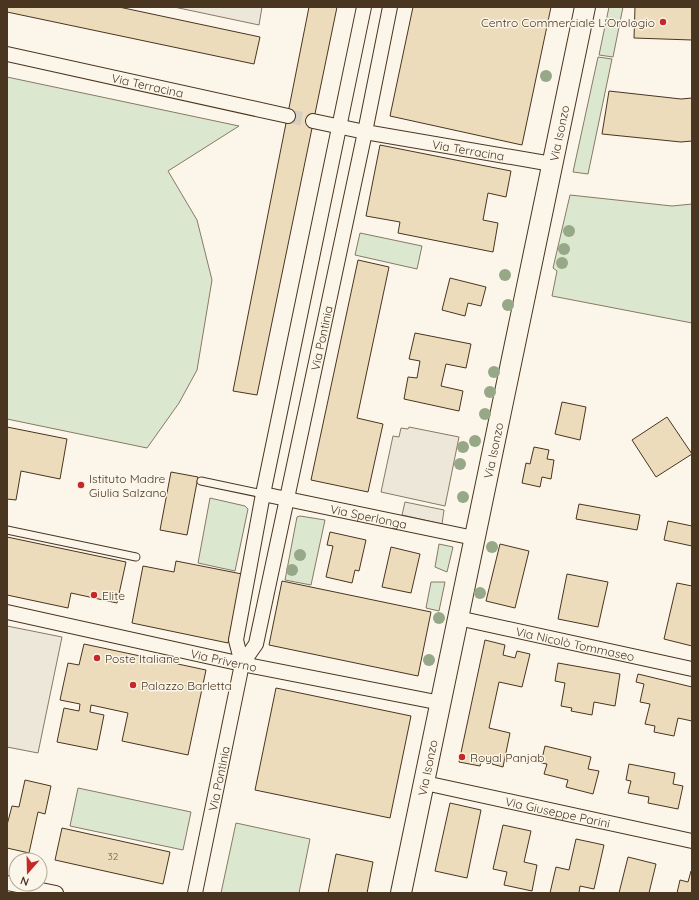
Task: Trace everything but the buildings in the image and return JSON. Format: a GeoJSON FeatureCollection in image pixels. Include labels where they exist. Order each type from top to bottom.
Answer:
{"type":"FeatureCollection","features":[{"type":"Feature","properties":{"kind":"main road","name":"Via Isonzo"},"geometry":{"type":"LineString","coordinates":[[401,893],[585,7]]}},
{"type":"Feature","properties":{"kind":"street","name":"Via Pontinia"},"geometry":{"type":"LineString","coordinates":[[242,664],[236,640],[263,494],[364,7]]}},
{"type":"Feature","properties":{"kind":"street","name":"Via Pontinia"},"geometry":{"type":"LineString","coordinates":[[195,893],[242,664],[256,644],[365,132],[390,7]]}},
{"type":"Feature","properties":{"kind":"street","name":"Via Terracina"},"geometry":{"type":"LineString","coordinates":[[7,54],[288,116]]}},
{"type":"Feature","properties":{"kind":"street","name":"Via Terracina"},"geometry":{"type":"LineString","coordinates":[[313,121],[365,132],[552,164]]}},
{"type":"Feature","properties":{"kind":"street","name":"Via Sperlonga"},"geometry":{"type":"LineString","coordinates":[[263,494],[474,538]]}},
{"type":"Feature","properties":{"kind":"street","name":"Via Priverno"},"geometry":{"type":"LineString","coordinates":[[7,612],[242,664],[441,703]]}},
{"type":"Feature","properties":{"kind":"street","name":"Via Nicolò Tommaseo"},"geometry":{"type":"LineString","coordinates":[[458,618],[692,669]]}},
{"type":"Feature","properties":{"kind":"street","name":"Via Giuseppe Parini"},"geometry":{"type":"LineString","coordinates":[[425,783],[692,841]]}},
{"type":"Feature","properties":{"kind":"street"},"geometry":{"type":"LineString","coordinates":[[7,883],[56,893]]}},
{"type":"Feature","properties":{"kind":"lane"},"geometry":{"type":"LineString","coordinates":[[201,481],[263,494]]}},
{"type":"Feature","properties":{"kind":"lane"},"geometry":{"type":"LineString","coordinates":[[7,530],[136,557]]}},
{"type":"Feature","properties":{"kind":"green space"},"geometry":{"type":"Polygon","coordinates":[[[609,7],[623,7],[613,57],[599,55],[609,7]]]}},
{"type":"Feature","properties":{"kind":"green space"},"geometry":{"type":"Polygon","coordinates":[[[598,57],[612,59],[588,174],[573,172],[598,57]]]}},
{"type":"Feature","properties":{"kind":"green space"},"geometry":{"type":"Polygon","coordinates":[[[7,77],[239,126],[168,171],[197,220],[212,280],[197,370],[179,403],[147,448],[7,419],[7,77]]]}},
{"type":"Feature","properties":{"kind":"green space"},"geometry":{"type":"Polygon","coordinates":[[[570,195],[672,206],[692,204],[692,323],[552,296],[557,271],[553,268],[570,195]]]}},
{"type":"Feature","properties":{"kind":"green space"},"geometry":{"type":"Polygon","coordinates":[[[360,233],[422,246],[417,269],[355,255],[360,233]]]}},
{"type":"Feature","properties":{"kind":"green space"},"geometry":{"type":"Polygon","coordinates":[[[210,498],[245,506],[248,509],[235,571],[198,563],[210,498]]]}},
{"type":"Feature","properties":{"kind":"green space"},"geometry":{"type":"Polygon","coordinates":[[[300,516],[325,520],[311,585],[285,580],[297,517],[300,516]]]}},
{"type":"Feature","properties":{"kind":"green space"},"geometry":{"type":"Polygon","coordinates":[[[439,544],[453,547],[447,572],[435,567],[439,544]]]}},
{"type":"Feature","properties":{"kind":"green space"},"geometry":{"type":"Polygon","coordinates":[[[431,582],[445,582],[439,611],[426,608],[431,582]]]}},
{"type":"Feature","properties":{"kind":"green space"},"geometry":{"type":"Polygon","coordinates":[[[78,788],[191,812],[183,850],[70,826],[78,788]]]}},
{"type":"Feature","properties":{"kind":"green space"},"geometry":{"type":"Polygon","coordinates":[[[236,823],[310,839],[299,893],[221,893],[236,823]]]}},
{"type":"Feature","properties":{"kind":"shaded area"},"geometry":{"type":"Polygon","coordinates":[[[174,7],[262,7],[259,25],[174,7]]]}},
{"type":"Feature","properties":{"kind":"shaded area"},"geometry":{"type":"Polygon","coordinates":[[[409,427],[459,437],[445,506],[381,492],[393,436],[399,437],[401,428],[408,429],[409,427]]]}},
{"type":"Feature","properties":{"kind":"shaded area"},"geometry":{"type":"Polygon","coordinates":[[[405,502],[444,510],[442,524],[402,515],[405,502]]]}},
{"type":"Feature","properties":{"kind":"shaded area"},"geometry":{"type":"Polygon","coordinates":[[[7,626],[62,637],[38,753],[7,747],[7,626]]]}},
{"type":"Feature","properties":{"kind":"tunnel"},"geometry":{"type":"LineString","coordinates":[[288,116],[313,121]]}},
{"type":"Feature","properties":{"kind":"place","name":"Centro Commerciale L'Orologio"},"geometry":{"type":"Point","coordinates":[663,22]}},
{"type":"Feature","properties":{"kind":"place","name":"Istituto Madre Giulia Salzano"},"geometry":{"type":"Point","coordinates":[81,485]}},
{"type":"Feature","properties":{"kind":"place","name":"Elite"},"geometry":{"type":"Point","coordinates":[94,595]}},
{"type":"Feature","properties":{"kind":"place","name":"Poste Italiane"},"geometry":{"type":"Point","coordinates":[97,658]}},
{"type":"Feature","properties":{"kind":"place","name":"Palazzo Barletta"},"geometry":{"type":"Point","coordinates":[133,685]}},
{"type":"Feature","properties":{"kind":"place","name":"Royal Panjab"},"geometry":{"type":"Point","coordinates":[462,757]}}]}
